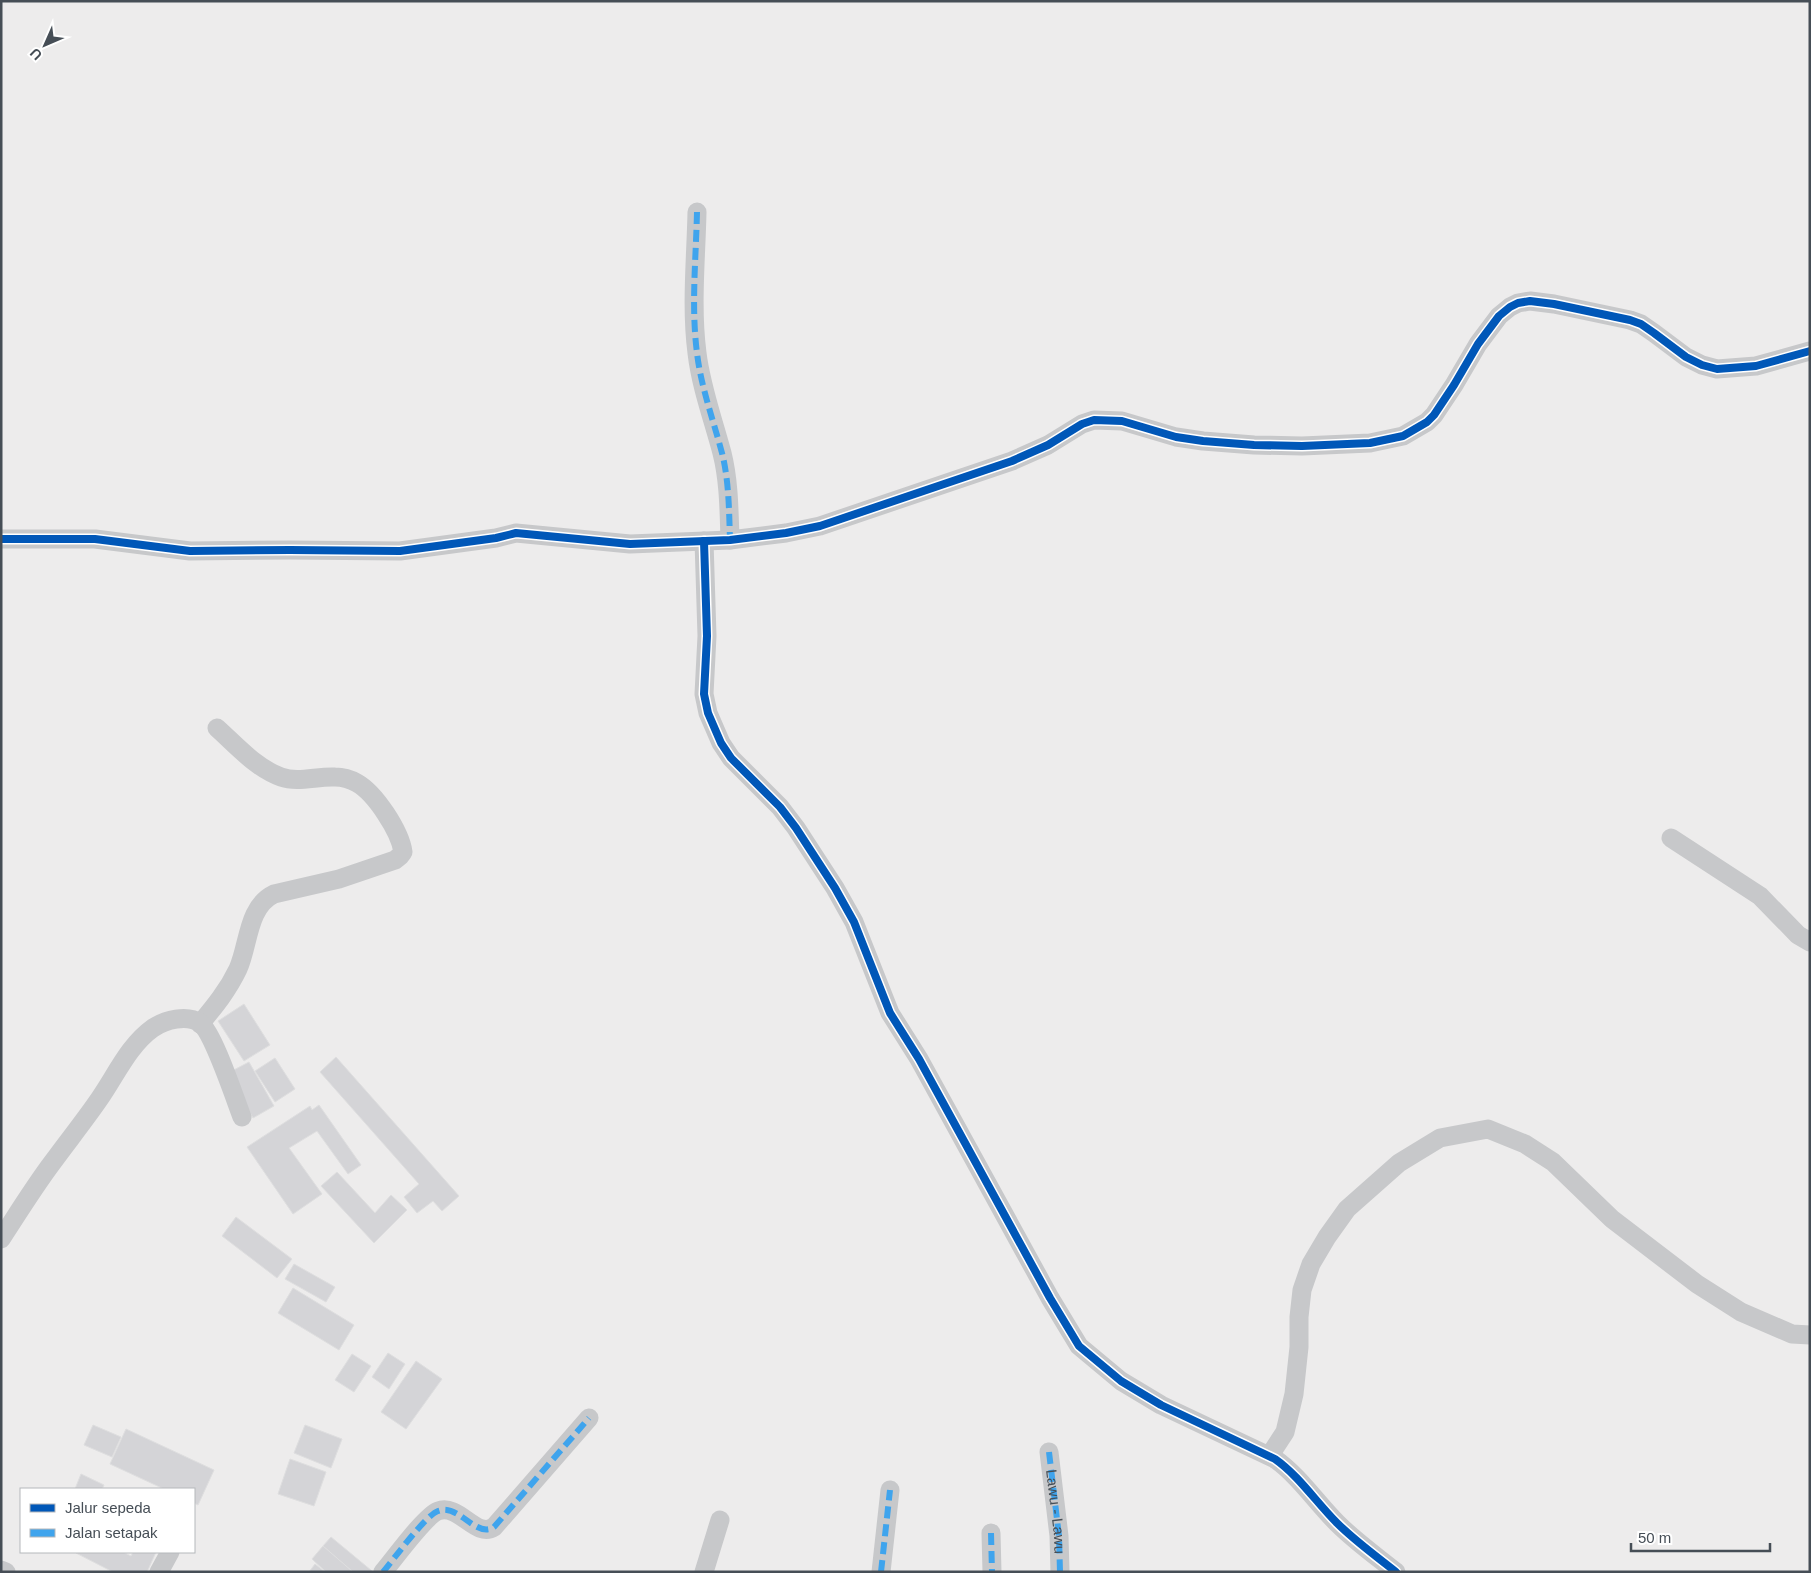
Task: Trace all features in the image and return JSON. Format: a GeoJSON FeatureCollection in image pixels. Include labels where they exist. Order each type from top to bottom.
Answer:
{"type":"FeatureCollection","features":[{"type":"Feature","properties":{"kind":"street"},"geometry":{"type":"LineString","coordinates":[[697,212],[694,312],[697,354],[704,392],[727,476],[730,540]]}},
{"type":"Feature","properties":{"kind":"street"},"geometry":{"type":"LineString","coordinates":[[1,539],[95,539],[190,551],[400,551],[496,538],[516,533],[630,544],[730,540],[786,534],[820,526],[1012,461],[1048,445],[1082,424],[1094,420],[1122,421],[1176,436],[1203,441],[1254,445],[1302,446],[1370,443],[1403,436],[1427,422],[1434,415],[1499,316],[1518,303],[1554,304],[1630,320],[1654,332],[1686,357],[1702,365],[1717,369],[1756,366],[1810,351]]}},
{"type":"Feature","properties":{"kind":"street"},"geometry":{"type":"LineString","coordinates":[[704,541],[707,636],[704,694],[708,713],[720,743],[746,775],[780,807],[835,888],[854,922],[890,1013],[919,1059],[1078,1346],[1121,1381],[1161,1405],[1194,1422],[1270,1455],[1288,1469],[1336,1522],[1396,1572]]}},
{"type":"Feature","properties":{"kind":"street"},"geometry":{"type":"LineString","coordinates":[[200,1024],[220,1001],[239,967],[257,908],[266,898],[274,894],[338,878],[395,860],[403,852],[395,830],[379,805],[359,784],[342,777],[293,779],[281,777],[264,769],[252,760],[218,728]]}},
{"type":"Feature","properties":{"kind":"street"},"geometry":{"type":"LineString","coordinates":[[1671,838],[1760,896],[1798,936],[1810,942]]}},
{"type":"Feature","properties":{"kind":"street"},"geometry":{"type":"LineString","coordinates":[[1,1239],[51,1164],[100,1098],[139,1040],[153,1028],[166,1022],[184,1019],[200,1024],[208,1034],[218,1056],[242,1117]]}},
{"type":"Feature","properties":{"kind":"street"},"geometry":{"type":"LineString","coordinates":[[1270,1455],[1284,1432],[1294,1394],[1302,1290],[1311,1264],[1347,1209],[1399,1163],[1440,1138],[1488,1129],[1525,1144],[1553,1162],[1612,1219],[1697,1284],[1741,1312],[1792,1334],[1810,1335]]}},
{"type":"Feature","properties":{"kind":"street"},"geometry":{"type":"LineString","coordinates":[[383,1572],[424,1522],[436,1512],[449,1510],[481,1529],[488,1530],[494,1527],[589,1418]]}},
{"type":"Feature","properties":{"kind":"street","name":"Lawu - Lawu"},"geometry":{"type":"LineString","coordinates":[[1049,1452],[1059,1536],[1060,1572]]}},
{"type":"Feature","properties":{"kind":"street"},"geometry":{"type":"LineString","coordinates":[[881,1572],[890,1490]]}},
{"type":"Feature","properties":{"kind":"street"},"geometry":{"type":"LineString","coordinates":[[704,1572],[720,1520]]}},
{"type":"Feature","properties":{"kind":"street"},"geometry":{"type":"LineString","coordinates":[[991,1532],[992,1572]]}},
{"type":"Feature","properties":{"kind":"street"},"geometry":{"type":"LineString","coordinates":[[159,1572],[169,1553]]}},
{"type":"Feature","properties":{"kind":"street"},"geometry":{"type":"LineString","coordinates":[[1,1570],[6,1572]]}},
{"type":"Feature","properties":{"kind":"building"},"geometry":{"type":"Polygon","coordinates":[[[244,1004],[270,1045],[244,1061],[218,1021],[244,1004]]]}},
{"type":"Feature","properties":{"kind":"building"},"geometry":{"type":"Polygon","coordinates":[[[336,1057],[459,1196],[442,1211],[433,1201],[417,1213],[404,1197],[419,1184],[320,1072],[336,1057]]]}},
{"type":"Feature","properties":{"kind":"building"},"geometry":{"type":"Polygon","coordinates":[[[275,1058],[295,1089],[275,1102],[255,1071],[275,1058]]]}},
{"type":"Feature","properties":{"kind":"building"},"geometry":{"type":"Polygon","coordinates":[[[249,1062],[274,1106],[253,1118],[228,1073],[249,1062]]]}},
{"type":"Feature","properties":{"kind":"building"},"geometry":{"type":"Polygon","coordinates":[[[319,1105],[361,1165],[348,1174],[317,1131],[289,1148],[322,1194],[293,1214],[247,1147],[310,1106],[312,1110],[319,1105]]]}},
{"type":"Feature","properties":{"kind":"building"},"geometry":{"type":"Polygon","coordinates":[[[337,1172],[375,1213],[391,1195],[407,1210],[374,1243],[321,1186],[337,1172]]]}},
{"type":"Feature","properties":{"kind":"building"},"geometry":{"type":"Polygon","coordinates":[[[236,1217],[292,1259],[277,1278],[222,1236],[236,1217]]]}},
{"type":"Feature","properties":{"kind":"building"},"geometry":{"type":"Polygon","coordinates":[[[294,1264],[335,1287],[326,1302],[285,1279],[294,1264]]]}},
{"type":"Feature","properties":{"kind":"building"},"geometry":{"type":"Polygon","coordinates":[[[293,1288],[354,1325],[339,1350],[278,1313],[293,1288]]]}},
{"type":"Feature","properties":{"kind":"building"},"geometry":{"type":"Polygon","coordinates":[[[388,1353],[405,1364],[389,1389],[372,1377],[388,1353]]]}},
{"type":"Feature","properties":{"kind":"building"},"geometry":{"type":"Polygon","coordinates":[[[352,1354],[371,1366],[354,1392],[335,1380],[352,1354]]]}},
{"type":"Feature","properties":{"kind":"building"},"geometry":{"type":"Polygon","coordinates":[[[416,1361],[442,1379],[406,1429],[381,1412],[416,1361]]]}},
{"type":"Feature","properties":{"kind":"building"},"geometry":{"type":"Polygon","coordinates":[[[93,1425],[121,1437],[112,1457],[84,1445],[93,1425]]]}},
{"type":"Feature","properties":{"kind":"building"},"geometry":{"type":"Polygon","coordinates":[[[305,1425],[342,1439],[331,1468],[294,1453],[305,1425]]]}},
{"type":"Feature","properties":{"kind":"building"},"geometry":{"type":"Polygon","coordinates":[[[126,1429],[214,1470],[198,1505],[195,1504],[195,1488],[162,1488],[110,1464],[126,1429]]]}},
{"type":"Feature","properties":{"kind":"building"},"geometry":{"type":"Polygon","coordinates":[[[290,1459],[326,1472],[314,1506],[278,1494],[290,1459]]]}},
{"type":"Feature","properties":{"kind":"building"},"geometry":{"type":"Polygon","coordinates":[[[81,1474],[104,1485],[102,1488],[75,1488],[81,1474]]]}},
{"type":"Feature","properties":{"kind":"building"},"geometry":{"type":"Polygon","coordinates":[[[331,1537],[372,1572],[353,1572],[323,1546],[331,1537]]]}},
{"type":"Feature","properties":{"kind":"building"},"geometry":{"type":"Polygon","coordinates":[[[323,1546],[353,1572],[326,1572],[312,1559],[323,1546]]]}},
{"type":"Feature","properties":{"kind":"building"},"geometry":{"type":"Polygon","coordinates":[[[76,1553],[125,1553],[131,1556],[132,1553],[156,1553],[147,1572],[113,1572],[76,1553]]]}},
{"type":"Feature","properties":{"kind":"building"},"geometry":{"type":"Polygon","coordinates":[[[315,1564],[325,1572],[309,1572],[315,1564]]]}},
{"type":"Feature","properties":{"kind":"marked path"},"geometry":{"type":"LineString","coordinates":[[697,212],[694,300],[695,335],[704,391],[722,453],[726,474],[730,540]]}},
{"type":"Feature","properties":{"kind":"marked path"},"geometry":{"type":"LineString","coordinates":[[383,1572],[425,1521],[438,1511],[446,1510],[453,1512],[481,1528],[494,1527],[589,1418]]}},
{"type":"Feature","properties":{"kind":"marked path"},"geometry":{"type":"LineString","coordinates":[[1049,1452],[1059,1536],[1060,1572]]}},
{"type":"Feature","properties":{"kind":"marked path"},"geometry":{"type":"LineString","coordinates":[[881,1572],[890,1490]]}},
{"type":"Feature","properties":{"kind":"marked path"},"geometry":{"type":"LineString","coordinates":[[991,1533],[992,1572]]}},
{"type":"Feature","properties":{"kind":"cycle path"},"geometry":{"type":"LineString","coordinates":[[1,539],[95,539],[190,551],[400,551],[496,538],[516,533],[630,544],[730,540],[786,533],[820,526],[1012,461],[1048,445],[1082,424],[1094,420],[1122,421],[1176,437],[1203,441],[1302,446],[1370,443],[1403,436],[1427,422],[1434,415],[1478,344],[1499,316],[1518,303],[1530,301],[1554,304],[1630,320],[1641,324],[1686,357],[1702,365],[1717,369],[1756,366],[1810,351]]}},
{"type":"Feature","properties":{"kind":"cycle path"},"geometry":{"type":"LineString","coordinates":[[704,541],[707,636],[704,694],[708,713],[721,743],[731,758],[780,807],[835,888],[854,922],[890,1013],[919,1059],[1050,1298],[1079,1346],[1121,1381],[1161,1405],[1275,1459],[1292,1473],[1344,1530],[1396,1572]]}}]}
